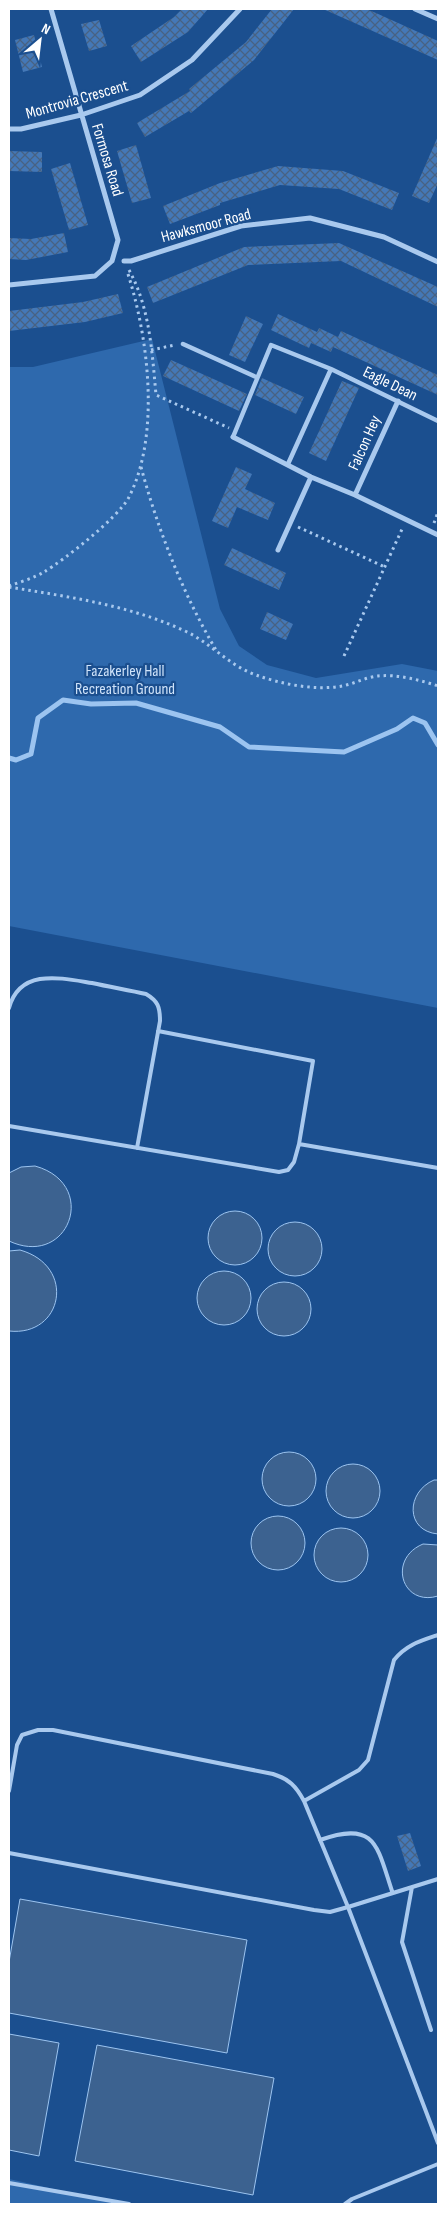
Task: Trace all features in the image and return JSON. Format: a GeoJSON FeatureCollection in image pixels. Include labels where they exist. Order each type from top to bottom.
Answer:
{"type":"FeatureCollection","features":[{"type":"Feature","properties":{"kind":"street","name":"Formosa Road"},"geometry":{"type":"LineString","coordinates":[[9,286],[94,276],[112,261],[118,240],[51,9]]}},
{"type":"Feature","properties":{"kind":"street","name":"Montrovia Crescent"},"geometry":{"type":"LineString","coordinates":[[9,129],[21,129],[81,114],[140,94],[192,60],[240,9]]}},
{"type":"Feature","properties":{"kind":"street"},"geometry":{"type":"LineString","coordinates":[[416,9],[438,19]]}},
{"type":"Feature","properties":{"kind":"street","name":"Hawksmoor Road"},"geometry":{"type":"LineString","coordinates":[[124,261],[241,226],[310,218],[384,237],[437,262]]}},
{"type":"Feature","properties":{"kind":"street"},"geometry":{"type":"LineString","coordinates":[[437,262],[438,255]]}},
{"type":"Feature","properties":{"kind":"street"},"geometry":{"type":"LineString","coordinates":[[183,344],[256,377]]}},
{"type":"Feature","properties":{"kind":"street","name":"Eagle Dean"},"geometry":{"type":"LineString","coordinates":[[233,437],[271,344],[332,369],[438,421]]}},
{"type":"Feature","properties":{"kind":"street"},"geometry":{"type":"LineString","coordinates":[[288,464],[332,369]]}},
{"type":"Feature","properties":{"kind":"street","name":"Falcon Hey"},"geometry":{"type":"LineString","coordinates":[[355,495],[398,401]]}},
{"type":"Feature","properties":{"kind":"street","name":"Falcon Hey"},"geometry":{"type":"LineString","coordinates":[[233,437],[311,477],[355,495],[438,535]]}},
{"type":"Feature","properties":{"kind":"street"},"geometry":{"type":"LineString","coordinates":[[278,550],[311,477]]}},
{"type":"Feature","properties":{"kind":"lane"},"geometry":{"type":"LineString","coordinates":[[9,1008],[16,991],[26,983],[39,978],[56,977],[146,994],[154,999],[160,1007],[158,1030],[136,1148]]}},
{"type":"Feature","properties":{"kind":"lane"},"geometry":{"type":"LineString","coordinates":[[9,1126],[279,1172],[288,1170],[294,1162],[299,1144],[313,1061],[158,1030]]}},
{"type":"Feature","properties":{"kind":"lane"},"geometry":{"type":"LineString","coordinates":[[299,1144],[438,1168]]}},
{"type":"Feature","properties":{"kind":"lane"},"geometry":{"type":"LineString","coordinates":[[304,1801],[360,1770],[368,1760],[394,1660],[407,1647],[438,1635]]}},
{"type":"Feature","properties":{"kind":"lane"},"geometry":{"type":"LineString","coordinates":[[9,1791],[17,1745],[22,1735],[38,1730],[53,1730],[273,1774],[286,1779],[297,1788],[348,1907],[438,2143]]}},
{"type":"Feature","properties":{"kind":"lane"},"geometry":{"type":"LineString","coordinates":[[320,1840],[339,1833],[357,1832],[368,1837],[377,1846],[392,1892]]}},
{"type":"Feature","properties":{"kind":"lane"},"geometry":{"type":"LineString","coordinates":[[9,1853],[330,1912],[438,1879]]}},
{"type":"Feature","properties":{"kind":"lane"},"geometry":{"type":"LineString","coordinates":[[412,1887],[402,1942],[431,2030]]}},
{"type":"Feature","properties":{"kind":"lane"},"geometry":{"type":"LineString","coordinates":[[345,2204],[352,2199],[438,2164]]}},
{"type":"Feature","properties":{"kind":"lane"},"geometry":{"type":"LineString","coordinates":[[9,2183],[129,2204]]}},
{"type":"Feature","properties":{"kind":"path"},"geometry":{"type":"LineString","coordinates":[[124,261],[138,286],[150,332],[156,395],[235,431]]}},
{"type":"Feature","properties":{"kind":"path"},"geometry":{"type":"LineString","coordinates":[[9,587],[43,573],[101,527],[128,499],[141,467],[149,395],[147,357],[132,287],[124,261]]}},
{"type":"Feature","properties":{"kind":"path"},"geometry":{"type":"LineString","coordinates":[[132,287],[138,286]]}},
{"type":"Feature","properties":{"kind":"path"},"geometry":{"type":"LineString","coordinates":[[151,350],[183,344]]}},
{"type":"Feature","properties":{"kind":"path"},"geometry":{"type":"LineString","coordinates":[[141,467],[152,509],[200,623],[220,656]]}},
{"type":"Feature","properties":{"kind":"path"},"geometry":{"type":"LineString","coordinates":[[344,656],[406,520]]}},
{"type":"Feature","properties":{"kind":"path"},"geometry":{"type":"LineString","coordinates":[[290,524],[385,566]]}},
{"type":"Feature","properties":{"kind":"path"},"geometry":{"type":"LineString","coordinates":[[9,587],[99,602],[161,620],[203,639],[220,656],[255,675],[312,688],[342,686],[379,676],[410,678],[438,686]]}},
{"type":"Feature","properties":{"kind":"green space","name":"Fazakerley Hall Recreation Ground"},"geometry":{"type":"Polygon","coordinates":[[[152,339],[220,609],[239,646],[267,665],[316,678],[402,664],[438,671],[438,1008],[9,926],[9,367],[33,367],[152,339]]]}},
{"type":"Feature","properties":{"kind":"green space"},"geometry":{"type":"Polygon","coordinates":[[[9,2179],[121,2204],[9,2204],[9,2179]]]}},
{"type":"Feature","properties":{"kind":"shaded area"},"geometry":{"type":"Polygon","coordinates":[[[35,1166],[55,1176],[67,1189],[71,1205],[69,1221],[61,1234],[48,1244],[30,1247],[9,1241],[9,1173],[21,1167],[35,1166]]]}},
{"type":"Feature","properties":{"kind":"shaded area"},"geometry":{"type":"Polygon","coordinates":[[[230,1211],[240,1211],[250,1215],[258,1223],[262,1238],[258,1253],[250,1261],[240,1265],[230,1265],[220,1261],[212,1253],[208,1243],[208,1233],[212,1223],[220,1215],[230,1211]]]}},
{"type":"Feature","properties":{"kind":"shaded area"},"geometry":{"type":"Polygon","coordinates":[[[290,1222],[300,1222],[310,1226],[318,1234],[322,1249],[318,1264],[310,1272],[300,1276],[290,1276],[280,1272],[272,1264],[268,1254],[268,1244],[272,1234],[280,1226],[290,1222]]]}},
{"type":"Feature","properties":{"kind":"shaded area"},"geometry":{"type":"Polygon","coordinates":[[[20,1250],[38,1258],[50,1270],[56,1284],[56,1299],[51,1312],[42,1323],[27,1330],[9,1331],[9,1251],[20,1250]]]}},
{"type":"Feature","properties":{"kind":"shaded area"},"geometry":{"type":"Polygon","coordinates":[[[219,1271],[229,1271],[239,1275],[247,1283],[251,1298],[247,1313],[239,1321],[229,1325],[219,1325],[209,1321],[201,1313],[197,1303],[197,1293],[201,1283],[209,1275],[219,1271]]]}},
{"type":"Feature","properties":{"kind":"shaded area"},"geometry":{"type":"Polygon","coordinates":[[[279,1282],[289,1282],[299,1286],[307,1294],[311,1309],[307,1324],[299,1332],[289,1336],[279,1336],[269,1332],[261,1324],[257,1314],[257,1304],[261,1294],[269,1286],[279,1282]]]}},
{"type":"Feature","properties":{"kind":"shaded area"},"geometry":{"type":"Polygon","coordinates":[[[284,1452],[294,1452],[304,1456],[312,1464],[316,1479],[312,1494],[304,1502],[294,1506],[284,1506],[274,1502],[266,1494],[262,1484],[262,1474],[266,1464],[274,1456],[284,1452]]]}},
{"type":"Feature","properties":{"kind":"shaded area"},"geometry":{"type":"Polygon","coordinates":[[[348,1464],[358,1464],[368,1468],[376,1476],[380,1491],[376,1506],[368,1514],[358,1518],[348,1518],[338,1514],[330,1506],[326,1496],[326,1486],[330,1476],[338,1468],[348,1464]]]}},
{"type":"Feature","properties":{"kind":"shaded area"},"geometry":{"type":"Polygon","coordinates":[[[434,1480],[438,1480],[438,1534],[427,1531],[420,1526],[415,1519],[413,1510],[418,1493],[434,1480]]]}},
{"type":"Feature","properties":{"kind":"shaded area"},"geometry":{"type":"Polygon","coordinates":[[[273,1516],[283,1516],[293,1520],[301,1528],[305,1543],[301,1558],[293,1566],[283,1570],[273,1570],[263,1566],[255,1558],[251,1548],[251,1538],[255,1528],[263,1520],[273,1516]]]}},
{"type":"Feature","properties":{"kind":"shaded area"},"geometry":{"type":"Polygon","coordinates":[[[336,1528],[346,1528],[356,1532],[364,1540],[368,1555],[364,1570],[356,1578],[346,1582],[336,1582],[326,1578],[318,1570],[314,1560],[314,1550],[318,1540],[326,1532],[336,1528]]]}},
{"type":"Feature","properties":{"kind":"shaded area"},"geometry":{"type":"Polygon","coordinates":[[[423,1544],[438,1545],[438,1596],[426,1598],[415,1595],[408,1588],[404,1580],[402,1570],[405,1560],[412,1551],[423,1544]]]}},
{"type":"Feature","properties":{"kind":"shaded area"},"geometry":{"type":"Polygon","coordinates":[[[20,1899],[247,1940],[227,2053],[9,2013],[9,1962],[20,1899]]]}},
{"type":"Feature","properties":{"kind":"shaded area"},"geometry":{"type":"Polygon","coordinates":[[[9,2034],[59,2043],[39,2156],[9,2150],[9,2034]]]}},
{"type":"Feature","properties":{"kind":"shaded area"},"geometry":{"type":"Polygon","coordinates":[[[97,2045],[274,2078],[253,2195],[75,2161],[97,2045]]]}},
{"type":"Feature","properties":{"kind":"building"},"geometry":{"type":"Polygon","coordinates":[[[182,9],[208,9],[188,32],[141,62],[131,46],[174,17],[182,9]]]}},
{"type":"Feature","properties":{"kind":"building"},"geometry":{"type":"Polygon","coordinates":[[[272,9],[294,9],[254,60],[191,113],[189,111],[145,137],[137,123],[190,91],[189,89],[246,42],[272,9]]]}},
{"type":"Feature","properties":{"kind":"building"},"geometry":{"type":"Polygon","coordinates":[[[323,9],[366,9],[376,13],[438,41],[438,60],[323,9]]]}},
{"type":"Feature","properties":{"kind":"building"},"geometry":{"type":"Polygon","coordinates":[[[99,20],[107,46],[89,51],[81,24],[99,20]]]}},
{"type":"Feature","properties":{"kind":"building"},"geometry":{"type":"Polygon","coordinates":[[[34,35],[42,67],[23,72],[15,40],[34,35]]]}},
{"type":"Feature","properties":{"kind":"building"},"geometry":{"type":"Polygon","coordinates":[[[438,136],[438,183],[429,203],[412,196],[438,136]]]}},
{"type":"Feature","properties":{"kind":"building"},"geometry":{"type":"Polygon","coordinates":[[[136,145],[151,198],[132,203],[117,151],[136,145]]]}},
{"type":"Feature","properties":{"kind":"building"},"geometry":{"type":"Polygon","coordinates":[[[9,151],[42,152],[42,172],[9,171],[9,151]]]}},
{"type":"Feature","properties":{"kind":"building"},"geometry":{"type":"Polygon","coordinates":[[[70,163],[88,225],[69,230],[51,169],[70,163]]]}},
{"type":"Feature","properties":{"kind":"building"},"geometry":{"type":"Polygon","coordinates":[[[278,166],[343,171],[399,193],[392,210],[339,189],[280,185],[220,203],[220,205],[170,224],[163,206],[220,183],[278,166]]]}},
{"type":"Feature","properties":{"kind":"building"},"geometry":{"type":"Polygon","coordinates":[[[64,233],[68,252],[26,260],[9,259],[9,238],[31,239],[64,233]]]}},
{"type":"Feature","properties":{"kind":"building"},"geometry":{"type":"Polygon","coordinates":[[[339,243],[438,287],[438,307],[341,261],[248,265],[153,303],[147,287],[244,247],[339,243]]]}},
{"type":"Feature","properties":{"kind":"building"},"geometry":{"type":"Polygon","coordinates":[[[118,294],[123,313],[85,322],[9,331],[9,311],[83,302],[118,294]]]}},
{"type":"Feature","properties":{"kind":"building"},"geometry":{"type":"Polygon","coordinates":[[[278,314],[317,332],[319,328],[338,337],[341,331],[438,375],[438,395],[333,347],[331,352],[311,343],[309,348],[271,330],[278,314]]]}},
{"type":"Feature","properties":{"kind":"building"},"geometry":{"type":"Polygon","coordinates":[[[246,316],[263,324],[245,362],[229,355],[246,316]]]}},
{"type":"Feature","properties":{"kind":"building"},"geometry":{"type":"Polygon","coordinates":[[[171,360],[247,394],[239,411],[163,376],[171,360]]]}},
{"type":"Feature","properties":{"kind":"building"},"geometry":{"type":"Polygon","coordinates":[[[262,378],[304,397],[296,414],[255,395],[262,378]]]}},
{"type":"Feature","properties":{"kind":"building"},"geometry":{"type":"Polygon","coordinates":[[[342,381],[359,388],[326,461],[309,453],[342,381]]]}},
{"type":"Feature","properties":{"kind":"building"},"geometry":{"type":"Polygon","coordinates":[[[236,467],[252,474],[245,489],[275,503],[268,520],[237,507],[228,528],[212,521],[236,467]]]}},
{"type":"Feature","properties":{"kind":"building"},"geometry":{"type":"Polygon","coordinates":[[[232,548],[286,573],[279,590],[224,565],[232,548]]]}},
{"type":"Feature","properties":{"kind":"building"},"geometry":{"type":"Polygon","coordinates":[[[267,612],[293,624],[286,640],[260,629],[267,612]]]}},
{"type":"Feature","properties":{"kind":"building"},"geometry":{"type":"Polygon","coordinates":[[[410,1833],[421,1866],[408,1871],[397,1836],[410,1833]]]}},
{"type":"Feature","properties":{"kind":"waterway"},"geometry":{"type":"LineString","coordinates":[[9,758],[16,760],[31,754],[38,718],[63,700],[91,704],[136,703],[220,727],[249,747],[344,752],[397,729],[413,718],[425,723],[438,745]]}}]}
